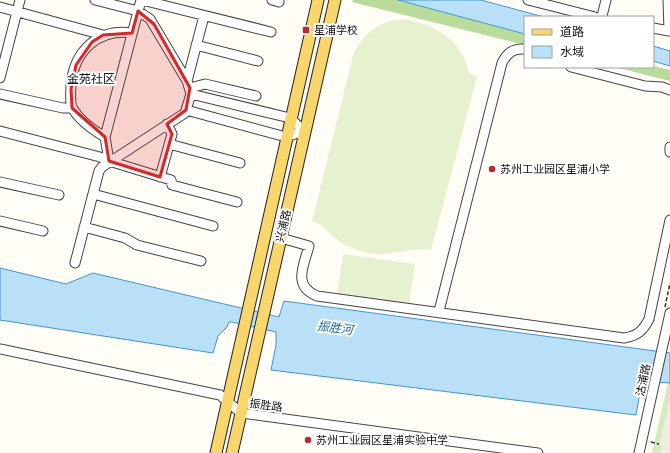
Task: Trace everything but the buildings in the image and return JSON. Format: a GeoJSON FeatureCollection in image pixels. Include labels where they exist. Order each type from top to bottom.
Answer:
{"type":"FeatureCollection","features":[{"type":"Feature","properties":{"kind":"main road","name":"兴浦路"},"geometry":{"type":"LineString","coordinates":[[216,453],[290,118],[318,0]]}},
{"type":"Feature","properties":{"kind":"main road","name":"兴浦路"},"geometry":{"type":"LineString","coordinates":[[232,453],[334,0]]}},
{"type":"Feature","properties":{"kind":"street"},"geometry":{"type":"LineString","coordinates":[[0,78],[3,57],[20,0]]}},
{"type":"Feature","properties":{"kind":"street"},"geometry":{"type":"LineString","coordinates":[[95,0],[138,11],[144,14],[154,24],[189,88],[290,118],[304,131],[286,137],[186,110]]}},
{"type":"Feature","properties":{"kind":"street"},"geometry":{"type":"LineString","coordinates":[[109,161],[105,137],[141,0],[271,32]]}},
{"type":"Feature","properties":{"kind":"street"},"geometry":{"type":"LineString","coordinates":[[528,0],[597,16]]}},
{"type":"Feature","properties":{"kind":"street"},"geometry":{"type":"LineString","coordinates":[[601,16],[606,0]]}},
{"type":"Feature","properties":{"kind":"street"},"geometry":{"type":"LineString","coordinates":[[654,28],[669,31],[668,0]]}},
{"type":"Feature","properties":{"kind":"street"},"geometry":{"type":"LineString","coordinates":[[0,7],[103,35]]}},
{"type":"Feature","properties":{"kind":"street"},"geometry":{"type":"LineString","coordinates":[[75,263],[99,171],[109,161],[186,110],[196,45],[204,16]]}},
{"type":"Feature","properties":{"kind":"street"},"geometry":{"type":"LineString","coordinates":[[105,137],[87,124],[72,108],[70,100],[71,89],[76,65],[83,52],[92,42],[103,35],[123,31],[132,33]]}},
{"type":"Feature","properties":{"kind":"street"},"geometry":{"type":"LineString","coordinates":[[196,45],[258,61]]}},
{"type":"Feature","properties":{"kind":"street"},"geometry":{"type":"LineString","coordinates":[[438,311],[502,63],[506,55],[513,50],[524,49]]}},
{"type":"Feature","properties":{"kind":"street"},"geometry":{"type":"LineString","coordinates":[[575,68],[645,86],[662,87],[670,90]]}},
{"type":"Feature","properties":{"kind":"street"},"geometry":{"type":"LineString","coordinates":[[189,88],[206,84],[256,96]]}},
{"type":"Feature","properties":{"kind":"street"},"geometry":{"type":"LineString","coordinates":[[0,94],[63,108],[72,108]]}},
{"type":"Feature","properties":{"kind":"street"},"geometry":{"type":"LineString","coordinates":[[160,177],[172,134],[167,124]]}},
{"type":"Feature","properties":{"kind":"street"},"geometry":{"type":"LineString","coordinates":[[0,131],[100,157],[171,180],[172,186],[236,202]]}},
{"type":"Feature","properties":{"kind":"street"},"geometry":{"type":"LineString","coordinates":[[169,144],[240,162]]}},
{"type":"Feature","properties":{"kind":"street"},"geometry":{"type":"LineString","coordinates":[[670,147],[670,152]]}},
{"type":"Feature","properties":{"kind":"street"},"geometry":{"type":"LineString","coordinates":[[0,182],[59,195]]}},
{"type":"Feature","properties":{"kind":"street"},"geometry":{"type":"LineString","coordinates":[[93,194],[213,226]]}},
{"type":"Feature","properties":{"kind":"street"},"geometry":{"type":"LineString","coordinates":[[281,238],[309,246],[301,279],[303,286],[309,293],[317,296],[438,311],[624,338],[633,337],[645,327],[670,220]]}},
{"type":"Feature","properties":{"kind":"street"},"geometry":{"type":"LineString","coordinates":[[0,221],[43,231]]}},
{"type":"Feature","properties":{"kind":"street"},"geometry":{"type":"LineString","coordinates":[[84,227],[125,238],[137,245],[201,261]]}},
{"type":"Feature","properties":{"kind":"street","name":"沽浦路"},"geometry":{"type":"LineString","coordinates":[[639,453],[670,313]]}},
{"type":"Feature","properties":{"kind":"street","name":"振胜路"},"geometry":{"type":"LineString","coordinates":[[0,349],[220,395],[241,414],[538,453]]}},
{"type":"Feature","properties":{"kind":"path"},"geometry":{"type":"LineString","coordinates":[[651,442],[660,444]]}},
{"type":"Feature","properties":{"kind":"highlighted area"},"geometry":{"type":"Polygon","coordinates":[[[138,11],[154,24],[190,88],[186,110],[167,124],[172,134],[160,177],[109,161],[105,137],[72,108],[71,89],[76,65],[92,42],[103,35],[132,33],[138,11]]]}},
{"type":"Feature","properties":{"kind":"green space"},"geometry":{"type":"Polygon","coordinates":[[[353,0],[398,0],[524,34],[524,45],[352,2],[353,0]]]}},
{"type":"Feature","properties":{"kind":"green space"},"geometry":{"type":"Polygon","coordinates":[[[405,19],[427,25],[446,36],[460,51],[466,61],[469,73],[477,77],[431,250],[422,249],[373,254],[357,250],[346,245],[336,239],[323,227],[312,221],[353,56],[362,40],[373,29],[387,22],[405,19]]]}},
{"type":"Feature","properties":{"kind":"green space"},"geometry":{"type":"Polygon","coordinates":[[[654,66],[670,70],[670,81],[619,68],[654,68],[654,66]]]}},
{"type":"Feature","properties":{"kind":"green space"},"geometry":{"type":"Polygon","coordinates":[[[343,254],[415,264],[409,305],[337,295],[343,254]]]}},
{"type":"Feature","properties":{"kind":"green space"},"geometry":{"type":"Polygon","coordinates":[[[670,372],[670,453],[652,453],[668,382],[670,372]]]}},
{"type":"Feature","properties":{"kind":"shaded area"},"geometry":{"type":"Polygon","coordinates":[[[670,399],[670,453],[660,453],[662,446],[659,445],[670,399]]]}},
{"type":"Feature","properties":{"kind":"water"},"geometry":{"type":"Polygon","coordinates":[[[398,0],[481,0],[540,16],[524,16],[524,34],[398,0]]]}},
{"type":"Feature","properties":{"kind":"water"},"geometry":{"type":"Polygon","coordinates":[[[654,46],[670,51],[670,66],[654,61],[654,46]]]}},
{"type":"Feature","properties":{"kind":"water","name":"振胜河"},"geometry":{"type":"Polygon","coordinates":[[[0,268],[66,284],[93,273],[279,317],[284,301],[670,353],[670,383],[642,381],[636,415],[271,370],[276,345],[276,332],[232,322],[229,322],[227,327],[218,336],[213,353],[0,320],[0,268]]]}},
{"type":"Feature","properties":{"kind":"place","name":"星浦学校"},"geometry":{"type":"Point","coordinates":[306,30]}},
{"type":"Feature","properties":{"kind":"place","name":"苏州工业园区星浦小学"},"geometry":{"type":"Point","coordinates":[492,169]}},
{"type":"Feature","properties":{"kind":"place","name":"苏州工业园区星浦实验中学"},"geometry":{"type":"Point","coordinates":[308,440]}},
{"type":"Feature","properties":{"kind":"district","name":"金苑社区"},"geometry":{"type":"Point","coordinates":[91,79]}}]}
